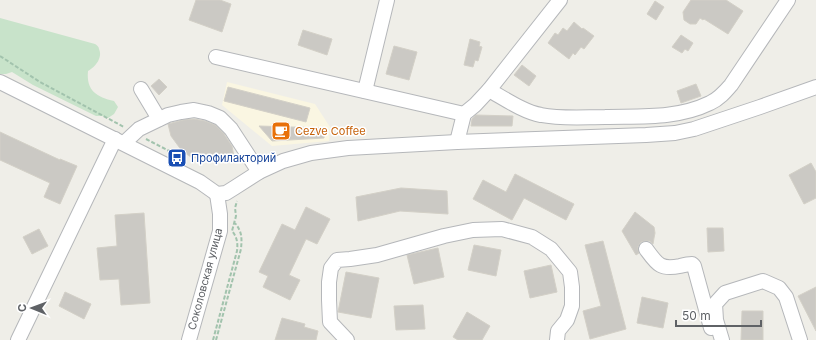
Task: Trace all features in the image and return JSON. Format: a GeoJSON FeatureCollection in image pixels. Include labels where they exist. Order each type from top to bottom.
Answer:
{"type":"FeatureCollection","features":[{"type":"Feature","properties":{"kind":"street"},"geometry":{"type":"LineString","coordinates":[[365,91],[387,0]]}},
{"type":"Feature","properties":{"kind":"street"},"geometry":{"type":"LineString","coordinates":[[456,142],[464,114],[489,90],[560,0]]}},
{"type":"Feature","properties":{"kind":"street"},"geometry":{"type":"LineString","coordinates":[[489,90],[526,110],[541,115],[574,118],[662,116],[693,110],[711,103],[722,96],[788,0]]}},
{"type":"Feature","properties":{"kind":"street"},"geometry":{"type":"LineString","coordinates":[[216,57],[464,114]]}},
{"type":"Feature","properties":{"kind":"street"},"geometry":{"type":"LineString","coordinates":[[0,82],[200,182],[217,194],[226,193],[259,172],[284,161],[311,153],[348,148],[456,142],[675,133],[694,129],[816,87]]}},
{"type":"Feature","properties":{"kind":"street"},"geometry":{"type":"LineString","coordinates":[[141,89],[159,119]]}},
{"type":"Feature","properties":{"kind":"street"},"geometry":{"type":"LineString","coordinates":[[18,340],[119,141],[134,133],[139,128],[159,119],[181,112],[194,110],[208,113],[220,118],[231,129],[259,172]]}},
{"type":"Feature","properties":{"kind":"street","name":"Соколовская улица"},"geometry":{"type":"LineString","coordinates":[[189,340],[220,231],[220,214],[217,194]]}},
{"type":"Feature","properties":{"kind":"street"},"geometry":{"type":"LineString","coordinates":[[347,340],[330,322],[329,282],[331,268],[338,260],[377,255],[444,236],[473,230],[502,229],[532,237],[551,249],[570,272],[572,306],[567,320],[558,331],[557,340]]}},
{"type":"Feature","properties":{"kind":"street"},"geometry":{"type":"LineString","coordinates":[[646,249],[654,261],[665,268],[689,264],[694,266],[714,340]]}},
{"type":"Feature","properties":{"kind":"street"},"geometry":{"type":"LineString","coordinates":[[722,340],[716,320],[715,304],[724,292],[764,281],[779,288],[786,297],[800,340]]}},
{"type":"Feature","properties":{"kind":"path"},"geometry":{"type":"LineString","coordinates":[[0,56],[40,82],[183,158]]}},
{"type":"Feature","properties":{"kind":"path"},"geometry":{"type":"LineString","coordinates":[[213,340],[237,251],[237,236],[232,231],[236,216],[236,203],[239,197]]}},
{"type":"Feature","properties":{"kind":"path"},"geometry":{"type":"LineString","coordinates":[[216,340],[241,249],[242,235],[235,222]]}},
{"type":"Feature","properties":{"kind":"shaded area"},"geometry":{"type":"Polygon","coordinates":[[[227,82],[315,104],[330,127],[329,141],[272,146],[222,105],[227,82]]]}},
{"type":"Feature","properties":{"kind":"green space"},"geometry":{"type":"Polygon","coordinates":[[[0,18],[95,44],[99,48],[100,56],[96,65],[88,71],[89,84],[98,95],[114,101],[118,107],[114,114],[108,118],[96,116],[33,85],[12,72],[0,74],[0,18]]]}},
{"type":"Feature","properties":{"kind":"building"},"geometry":{"type":"Polygon","coordinates":[[[196,0],[220,0],[231,4],[222,32],[189,20],[196,0]]]}},
{"type":"Feature","properties":{"kind":"building"},"geometry":{"type":"Polygon","coordinates":[[[691,0],[726,0],[743,11],[728,34],[704,19],[703,20],[700,18],[696,24],[690,24],[684,20],[683,12],[691,0]]]}},
{"type":"Feature","properties":{"kind":"building"},"geometry":{"type":"Polygon","coordinates":[[[655,1],[664,7],[656,20],[647,14],[655,1]]]}},
{"type":"Feature","properties":{"kind":"building"},"geometry":{"type":"Polygon","coordinates":[[[574,22],[594,36],[584,49],[581,47],[575,55],[573,53],[569,59],[548,43],[555,33],[558,35],[563,28],[567,31],[574,22]]]}},
{"type":"Feature","properties":{"kind":"building"},"geometry":{"type":"Polygon","coordinates":[[[303,30],[332,39],[327,55],[298,45],[303,30]]]}},
{"type":"Feature","properties":{"kind":"building"},"geometry":{"type":"Polygon","coordinates":[[[681,35],[693,43],[688,51],[685,49],[682,53],[672,47],[681,35]]]}},
{"type":"Feature","properties":{"kind":"building"},"geometry":{"type":"Polygon","coordinates":[[[470,39],[480,42],[479,46],[482,47],[478,61],[475,60],[473,67],[464,65],[470,39]]]}},
{"type":"Feature","properties":{"kind":"building"},"geometry":{"type":"Polygon","coordinates":[[[394,46],[417,52],[409,80],[386,74],[394,46]]]}},
{"type":"Feature","properties":{"kind":"building"},"geometry":{"type":"Polygon","coordinates":[[[522,65],[536,76],[529,86],[514,75],[522,65]]]}},
{"type":"Feature","properties":{"kind":"building"},"geometry":{"type":"Polygon","coordinates":[[[159,79],[167,87],[159,95],[151,86],[159,79]]]}},
{"type":"Feature","properties":{"kind":"building"},"geometry":{"type":"Polygon","coordinates":[[[696,84],[701,96],[681,103],[677,91],[696,84]]]}},
{"type":"Feature","properties":{"kind":"building"},"geometry":{"type":"Polygon","coordinates":[[[228,87],[310,108],[306,122],[224,101],[228,87]]]}},
{"type":"Feature","properties":{"kind":"building"},"geometry":{"type":"Polygon","coordinates":[[[476,115],[513,116],[512,126],[471,126],[472,119],[476,115]]]}},
{"type":"Feature","properties":{"kind":"building"},"geometry":{"type":"Polygon","coordinates":[[[194,119],[215,125],[224,134],[232,146],[234,157],[213,161],[191,157],[182,151],[171,136],[168,124],[194,119]]]}},
{"type":"Feature","properties":{"kind":"building"},"geometry":{"type":"Polygon","coordinates":[[[259,126],[325,128],[324,138],[272,141],[259,126]]]}},
{"type":"Feature","properties":{"kind":"building"},"geometry":{"type":"Polygon","coordinates":[[[0,132],[60,160],[77,166],[60,204],[44,197],[50,183],[0,160],[0,132]]]}},
{"type":"Feature","properties":{"kind":"building"},"geometry":{"type":"Polygon","coordinates":[[[811,163],[816,172],[816,198],[804,204],[789,175],[811,163]]]}},
{"type":"Feature","properties":{"kind":"building"},"geometry":{"type":"Polygon","coordinates":[[[515,174],[574,204],[566,220],[524,198],[512,220],[473,199],[483,180],[506,192],[515,174]]]}},
{"type":"Feature","properties":{"kind":"building"},"geometry":{"type":"Polygon","coordinates":[[[401,188],[447,191],[448,214],[400,211],[358,221],[356,197],[401,188]]]}},
{"type":"Feature","properties":{"kind":"building"},"geometry":{"type":"Polygon","coordinates":[[[306,207],[330,219],[317,244],[306,239],[289,275],[300,280],[290,300],[263,287],[268,276],[259,272],[282,224],[295,230],[306,207]]]}},
{"type":"Feature","properties":{"kind":"building"},"geometry":{"type":"Polygon","coordinates":[[[635,212],[654,227],[655,233],[653,244],[650,241],[641,242],[638,246],[639,253],[636,255],[622,231],[635,212]]]}},
{"type":"Feature","properties":{"kind":"building"},"geometry":{"type":"Polygon","coordinates":[[[144,213],[150,303],[121,305],[119,279],[100,280],[97,248],[117,246],[115,215],[144,213]]]}},
{"type":"Feature","properties":{"kind":"building"},"geometry":{"type":"Polygon","coordinates":[[[707,228],[723,228],[724,251],[708,252],[707,228]]]}},
{"type":"Feature","properties":{"kind":"building"},"geometry":{"type":"Polygon","coordinates":[[[39,229],[48,246],[32,254],[23,237],[39,229]]]}},
{"type":"Feature","properties":{"kind":"building"},"geometry":{"type":"Polygon","coordinates":[[[603,241],[626,329],[590,339],[583,311],[601,306],[585,245],[603,241]]]}},
{"type":"Feature","properties":{"kind":"building"},"geometry":{"type":"Polygon","coordinates":[[[474,245],[501,250],[496,276],[468,270],[474,245]]]}},
{"type":"Feature","properties":{"kind":"building"},"geometry":{"type":"Polygon","coordinates":[[[438,248],[444,277],[414,284],[407,255],[438,248]]]}},
{"type":"Feature","properties":{"kind":"building"},"geometry":{"type":"Polygon","coordinates":[[[551,265],[557,292],[530,298],[524,271],[551,265]]]}},
{"type":"Feature","properties":{"kind":"building"},"geometry":{"type":"Polygon","coordinates":[[[346,272],[379,278],[371,318],[338,312],[346,272]]]}},
{"type":"Feature","properties":{"kind":"building"},"geometry":{"type":"Polygon","coordinates":[[[816,287],[816,331],[798,296],[816,287]]]}},
{"type":"Feature","properties":{"kind":"building"},"geometry":{"type":"Polygon","coordinates":[[[65,292],[91,304],[84,319],[59,306],[65,292]]]}},
{"type":"Feature","properties":{"kind":"building"},"geometry":{"type":"Polygon","coordinates":[[[642,297],[668,303],[663,328],[637,323],[642,297]]]}},
{"type":"Feature","properties":{"kind":"building"},"geometry":{"type":"Polygon","coordinates":[[[423,305],[425,329],[396,330],[394,306],[423,305]]]}},
{"type":"Feature","properties":{"kind":"building"},"geometry":{"type":"Polygon","coordinates":[[[742,311],[763,311],[763,340],[741,340],[742,311]]]}},
{"type":"Feature","properties":{"kind":"building"},"geometry":{"type":"Polygon","coordinates":[[[467,312],[490,326],[482,340],[458,340],[453,337],[467,312]]]}},
{"type":"Feature","properties":{"kind":"building"},"geometry":{"type":"Polygon","coordinates":[[[282,318],[305,324],[304,327],[318,331],[316,340],[275,340],[282,318]]]}},
{"type":"Feature","properties":{"kind":"place","name":"Cezve Coffee"},"geometry":{"type":"Point","coordinates":[281,131]}},
{"type":"Feature","properties":{"kind":"place","name":"Профилакторий"},"geometry":{"type":"Point","coordinates":[177,158]}}]}
